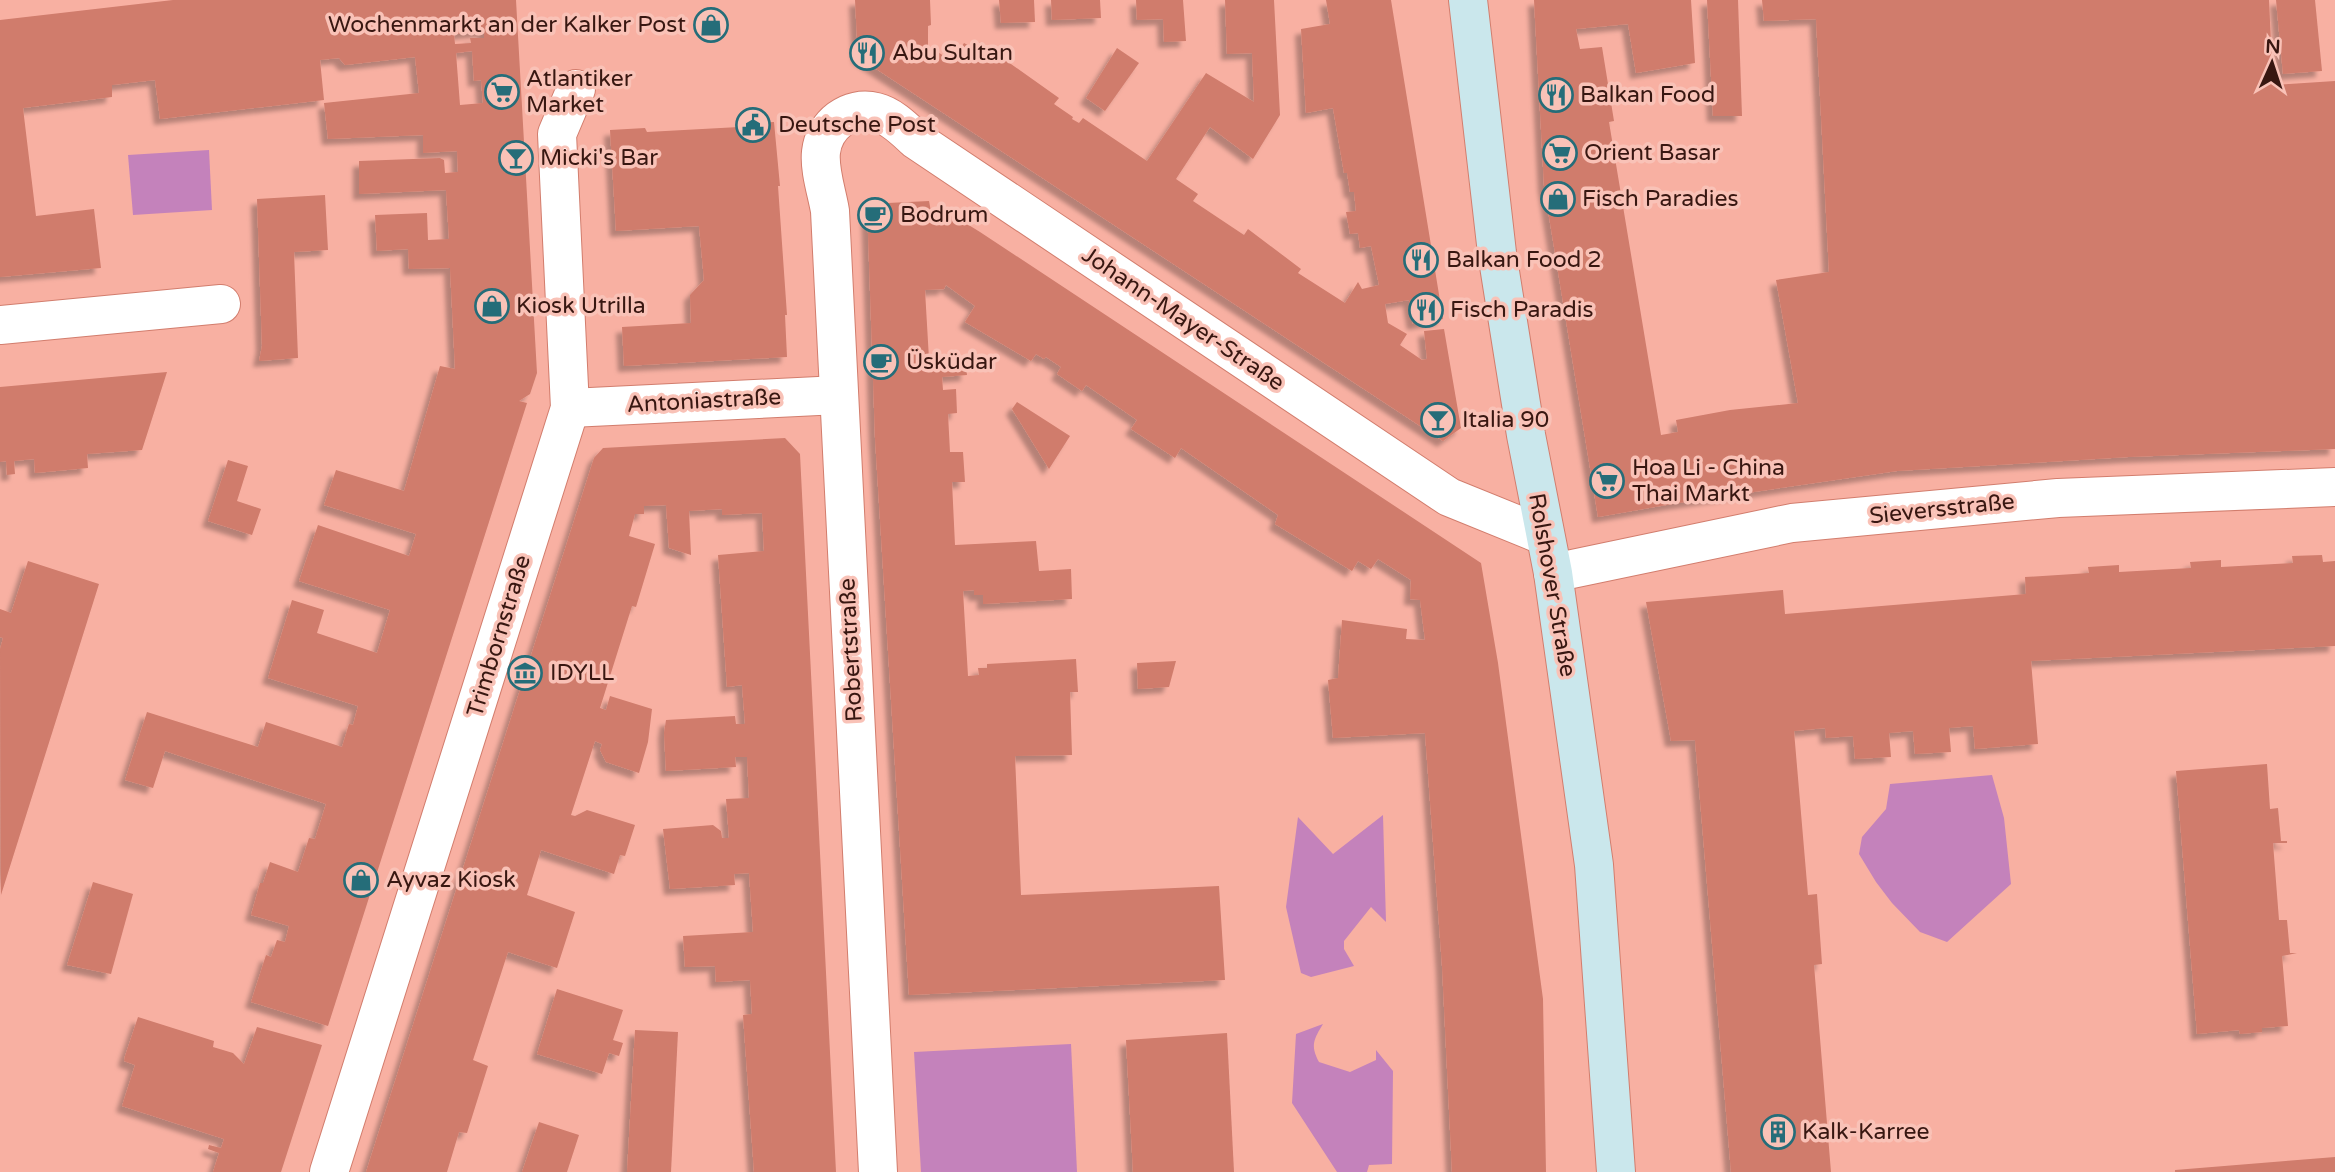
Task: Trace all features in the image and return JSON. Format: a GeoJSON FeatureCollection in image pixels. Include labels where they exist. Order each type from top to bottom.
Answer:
{"type":"FeatureCollection","features":[{"type":"Feature","properties":{"kind":"street","name":"Rolshover Straße"},"geometry":{"type":"LineString","coordinates":[[1468,0],[1497,253],[1525,435],[1553,573],[1594,864],[1616,1172]]}},
{"type":"Feature","properties":{"kind":"street","name":"Trimbornstraße"},"geometry":{"type":"LineString","coordinates":[[329,1172],[570,408],[557,134],[576,89]]}},
{"type":"Feature","properties":{"kind":"street","name":"Johann-Mayer-Straße"},"geometry":{"type":"LineString","coordinates":[[829,130],[838,120],[850,113],[864,111],[878,112],[894,121],[916,140],[1449,496],[1545,536]]}},
{"type":"Feature","properties":{"kind":"street","name":"Robertstraße"},"geometry":{"type":"LineString","coordinates":[[829,130],[823,142],[821,156],[830,211],[878,1172]]}},
{"type":"Feature","properties":{"kind":"street"},"geometry":{"type":"LineString","coordinates":[[0,325],[221,304]]}},
{"type":"Feature","properties":{"kind":"street","name":"Antoniastraße"},"geometry":{"type":"LineString","coordinates":[[570,408],[839,395]]}},
{"type":"Feature","properties":{"kind":"street","name":"Sieversstraße"},"geometry":{"type":"LineString","coordinates":[[1553,573],[1792,523],[2057,498],[2335,487]]}},
{"type":"Feature","properties":{"kind":"shaded area"},"geometry":{"type":"Polygon","coordinates":[[[209,150],[212,210],[133,215],[128,155],[209,150]]]}},
{"type":"Feature","properties":{"kind":"shaded area"},"geometry":{"type":"Polygon","coordinates":[[[1992,775],[2004,818],[2011,884],[1947,942],[1920,932],[1892,903],[1859,854],[1862,837],[1886,809],[1890,784],[1992,775]]]}},
{"type":"Feature","properties":{"kind":"shaded area"},"geometry":{"type":"Polygon","coordinates":[[[1383,815],[1386,922],[1371,907],[1344,941],[1344,949],[1354,966],[1311,977],[1301,973],[1286,907],[1298,817],[1333,854],[1383,815]]]}},
{"type":"Feature","properties":{"kind":"shaded area"},"geometry":{"type":"Polygon","coordinates":[[[1323,1024],[1314,1042],[1319,1062],[1350,1072],[1376,1060],[1376,1050],[1393,1071],[1392,1164],[1369,1165],[1367,1172],[1337,1172],[1292,1103],[1296,1034],[1323,1024]]]}},
{"type":"Feature","properties":{"kind":"shaded area"},"geometry":{"type":"Polygon","coordinates":[[[1071,1044],[1077,1172],[921,1172],[914,1052],[1071,1044]]]}},
{"type":"Feature","properties":{"kind":"building"},"geometry":{"type":"Polygon","coordinates":[[[173,0],[516,0],[537,373],[530,394],[519,401],[527,403],[328,1026],[251,1002],[266,955],[271,957],[277,940],[285,942],[289,926],[251,915],[260,883],[263,883],[270,862],[298,872],[309,838],[315,839],[326,804],[165,751],[153,788],[125,780],[147,712],[258,747],[266,722],[342,747],[349,724],[353,725],[358,706],[268,678],[292,600],[324,610],[317,633],[377,653],[390,610],[299,581],[318,525],[409,556],[416,534],[324,505],[336,470],[404,491],[440,366],[455,369],[450,268],[409,269],[408,249],[377,251],[375,215],[427,213],[428,240],[449,239],[446,190],[359,194],[359,161],[440,158],[444,160],[445,173],[458,172],[457,151],[423,153],[423,135],[328,139],[324,103],[419,93],[415,57],[345,65],[339,58],[320,60],[324,100],[160,119],[155,80],[112,85],[112,97],[23,108],[36,216],[94,209],[101,268],[0,277],[0,20],[173,0]],[[484,31],[454,34],[455,44],[471,43],[470,38],[484,38],[484,31]],[[472,51],[456,53],[460,105],[483,103],[481,80],[474,81],[472,51]]]}},
{"type":"Feature","properties":{"kind":"building"},"geometry":{"type":"Polygon","coordinates":[[[855,0],[930,0],[928,46],[952,61],[964,43],[975,49],[980,42],[1059,98],[1054,104],[1073,117],[1072,119],[1079,123],[1083,118],[1147,161],[1206,73],[1254,102],[1252,53],[1227,54],[1225,0],[1274,0],[1280,115],[1253,159],[1210,127],[1176,179],[1198,194],[1193,201],[1244,235],[1248,229],[1301,269],[1298,273],[1345,303],[1358,282],[1362,289],[1379,285],[1371,246],[1360,248],[1358,233],[1350,234],[1346,212],[1356,211],[1354,192],[1350,192],[1347,173],[1344,173],[1333,108],[1306,113],[1301,29],[1330,24],[1326,0],[1391,0],[1443,319],[1413,324],[1409,300],[1385,304],[1388,323],[1407,334],[1400,345],[1422,360],[1427,359],[1424,331],[1444,329],[1461,428],[1443,441],[858,57],[855,0]]]}},
{"type":"Feature","properties":{"kind":"building"},"geometry":{"type":"Polygon","coordinates":[[[999,0],[1034,0],[1035,22],[1001,23],[999,0]]]}},
{"type":"Feature","properties":{"kind":"building"},"geometry":{"type":"Polygon","coordinates":[[[1051,0],[1100,0],[1101,18],[1052,20],[1051,0]]]}},
{"type":"Feature","properties":{"kind":"building"},"geometry":{"type":"Polygon","coordinates":[[[1136,0],[1183,0],[1186,41],[1164,42],[1163,19],[1137,20],[1136,0]]]}},
{"type":"Feature","properties":{"kind":"building"},"geometry":{"type":"Polygon","coordinates":[[[1534,0],[1691,0],[1695,63],[1636,73],[1628,24],[1576,29],[1580,49],[1602,47],[1614,121],[1609,122],[1661,435],[1678,432],[1676,420],[1730,410],[1798,403],[1776,280],[1829,272],[1816,19],[1764,21],[1762,0],[2269,0],[2273,85],[2335,81],[2335,449],[2128,457],[1897,471],[1598,517],[1544,186],[1534,0]]]}},
{"type":"Feature","properties":{"kind":"building"},"geometry":{"type":"Polygon","coordinates":[[[1707,0],[1738,0],[1742,116],[1713,116],[1707,0]]]}},
{"type":"Feature","properties":{"kind":"building"},"geometry":{"type":"Polygon","coordinates":[[[2276,0],[2315,0],[2322,71],[2283,74],[2276,0]]]}},
{"type":"Feature","properties":{"kind":"building"},"geometry":{"type":"Polygon","coordinates":[[[1117,48],[1139,63],[1105,111],[1086,98],[1117,48]]]}},
{"type":"Feature","properties":{"kind":"building"},"geometry":{"type":"Polygon","coordinates":[[[774,122],[780,186],[787,357],[624,366],[622,327],[691,323],[690,295],[704,280],[699,226],[616,231],[610,130],[645,128],[647,132],[739,127],[739,124],[774,122]]]}},
{"type":"Feature","properties":{"kind":"building"},"geometry":{"type":"Polygon","coordinates":[[[325,195],[328,250],[294,252],[298,358],[259,361],[262,346],[257,199],[325,195]]]}},
{"type":"Feature","properties":{"kind":"building"},"geometry":{"type":"Polygon","coordinates":[[[929,201],[932,217],[954,216],[980,232],[1481,563],[1498,663],[1543,999],[1546,1172],[1452,1172],[1442,966],[1425,733],[1333,738],[1328,680],[1338,678],[1342,620],[1407,629],[1406,639],[1425,640],[1420,600],[1410,599],[1411,580],[1378,559],[1371,569],[1358,561],[1352,571],[1275,524],[1278,515],[1181,448],[1175,458],[1131,429],[1137,420],[1086,385],[1082,391],[1057,374],[1061,367],[1046,357],[1044,359],[1036,354],[1031,361],[965,322],[975,306],[946,285],[944,289],[925,290],[929,359],[965,357],[967,375],[942,377],[943,390],[956,389],[957,413],[948,414],[950,452],[963,452],[965,482],[952,482],[955,545],[1036,541],[1039,571],[1071,569],[1072,599],[983,604],[983,595],[974,595],[974,590],[963,591],[968,676],[979,675],[978,668],[987,668],[987,664],[1076,659],[1078,692],[1070,692],[1072,755],[1015,756],[1021,895],[1219,886],[1225,980],[909,995],[875,438],[867,204],[929,201]]]}},
{"type":"Feature","properties":{"kind":"building"},"geometry":{"type":"Polygon","coordinates":[[[167,372],[142,450],[87,454],[88,468],[35,473],[34,459],[14,461],[15,474],[7,475],[6,461],[0,462],[0,387],[167,372]]]}},
{"type":"Feature","properties":{"kind":"building"},"geometry":{"type":"Polygon","coordinates":[[[1017,402],[1070,436],[1049,469],[1012,409],[1017,402]]]}},
{"type":"Feature","properties":{"kind":"building"},"geometry":{"type":"Polygon","coordinates":[[[785,438],[800,454],[836,1172],[754,1172],[743,1015],[752,1014],[750,980],[716,982],[715,966],[685,967],[683,936],[753,932],[749,873],[734,874],[735,885],[670,889],[663,829],[713,825],[721,831],[722,838],[729,838],[726,799],[749,798],[747,757],[735,757],[736,767],[666,771],[666,720],[735,716],[736,724],[745,724],[742,685],[727,687],[718,555],[764,551],[762,513],[722,515],[722,509],[689,511],[691,555],[669,548],[666,505],[644,506],[644,514],[635,514],[629,536],[655,544],[600,708],[606,710],[610,696],[652,709],[648,742],[639,773],[606,762],[600,750],[602,744],[595,741],[571,815],[575,816],[587,810],[635,825],[625,856],[620,855],[614,874],[541,850],[527,895],[575,912],[557,968],[508,952],[473,1060],[488,1066],[467,1133],[459,1132],[447,1172],[366,1172],[594,458],[603,448],[785,438]]]}},
{"type":"Feature","properties":{"kind":"building"},"geometry":{"type":"Polygon","coordinates":[[[228,460],[248,466],[237,501],[261,509],[252,535],[208,521],[228,460]]]}},
{"type":"Feature","properties":{"kind":"building"},"geometry":{"type":"Polygon","coordinates":[[[2322,555],[2323,562],[2335,561],[2335,646],[2031,661],[2038,744],[1975,749],[1973,726],[1949,728],[1951,752],[1915,754],[1913,731],[1889,733],[1891,757],[1855,759],[1853,736],[1826,738],[1825,728],[1794,731],[1808,895],[1817,894],[1822,964],[1814,965],[1831,1172],[1731,1172],[1695,740],[1671,741],[1646,602],[1783,590],[1785,614],[2026,594],[2025,577],[2089,573],[2088,567],[2119,565],[2119,572],[2191,568],[2190,562],[2221,560],[2221,567],[2293,563],[2292,556],[2322,555]]]}},
{"type":"Feature","properties":{"kind":"building"},"geometry":{"type":"Polygon","coordinates":[[[28,561],[99,584],[1,895],[0,649],[3,638],[0,637],[0,609],[11,613],[28,561]]]}},
{"type":"Feature","properties":{"kind":"building"},"geometry":{"type":"Polygon","coordinates":[[[1176,661],[1169,687],[1138,689],[1137,663],[1176,661]]]}},
{"type":"Feature","properties":{"kind":"building"},"geometry":{"type":"Polygon","coordinates":[[[2267,764],[2270,809],[2278,808],[2281,841],[2287,841],[2273,843],[2279,920],[2287,920],[2290,953],[2297,953],[2282,956],[2288,1026],[2262,1028],[2262,1032],[2240,1034],[2239,1030],[2197,1034],[2176,771],[2267,764]]]}},
{"type":"Feature","properties":{"kind":"building"},"geometry":{"type":"Polygon","coordinates":[[[93,882],[133,894],[111,974],[67,965],[93,882]]]}},
{"type":"Feature","properties":{"kind":"building"},"geometry":{"type":"Polygon","coordinates":[[[557,989],[623,1010],[613,1040],[623,1043],[619,1056],[609,1053],[602,1074],[537,1054],[557,989]]]}},
{"type":"Feature","properties":{"kind":"building"},"geometry":{"type":"Polygon","coordinates":[[[138,1017],[214,1041],[213,1047],[233,1053],[244,1064],[257,1027],[322,1045],[281,1172],[213,1172],[219,1153],[208,1149],[209,1145],[221,1148],[224,1139],[122,1106],[135,1065],[124,1061],[138,1017]]]}},
{"type":"Feature","properties":{"kind":"building"},"geometry":{"type":"Polygon","coordinates":[[[635,1030],[678,1032],[671,1172],[627,1172],[635,1030]]]}},
{"type":"Feature","properties":{"kind":"building"},"geometry":{"type":"Polygon","coordinates":[[[1227,1033],[1234,1172],[1133,1172],[1126,1040],[1227,1033]]]}},
{"type":"Feature","properties":{"kind":"building"},"geometry":{"type":"Polygon","coordinates":[[[539,1122],[579,1135],[567,1172],[522,1172],[539,1122]]]}},
{"type":"Feature","properties":{"kind":"building"},"geometry":{"type":"Polygon","coordinates":[[[2335,1157],[2335,1172],[2175,1172],[2175,1170],[2335,1157]]]}},
{"type":"Feature","properties":{"kind":"place","name":"Wochenmarkt an der Kalker Post"},"geometry":{"type":"Point","coordinates":[711,25]}},
{"type":"Feature","properties":{"kind":"place","name":"Abu Sultan"},"geometry":{"type":"Point","coordinates":[867,53]}},
{"type":"Feature","properties":{"kind":"place","name":"Atlantiker Market"},"geometry":{"type":"Point","coordinates":[502,92]}},
{"type":"Feature","properties":{"kind":"place","name":"Balkan Food"},"geometry":{"type":"Point","coordinates":[1556,95]}},
{"type":"Feature","properties":{"kind":"place","name":"Deutsche Post"},"geometry":{"type":"Point","coordinates":[753,125]}},
{"type":"Feature","properties":{"kind":"place","name":"Orient Basar"},"geometry":{"type":"Point","coordinates":[1560,153]}},
{"type":"Feature","properties":{"kind":"place","name":"Micki's Bar"},"geometry":{"type":"Point","coordinates":[516,158]}},
{"type":"Feature","properties":{"kind":"place","name":"Fisch Paradies"},"geometry":{"type":"Point","coordinates":[1558,199]}},
{"type":"Feature","properties":{"kind":"place","name":"Bodrum"},"geometry":{"type":"Point","coordinates":[875,215]}},
{"type":"Feature","properties":{"kind":"place","name":"Balkan Food 2"},"geometry":{"type":"Point","coordinates":[1421,260]}},
{"type":"Feature","properties":{"kind":"place","name":"Kiosk Utrilla"},"geometry":{"type":"Point","coordinates":[492,306]}},
{"type":"Feature","properties":{"kind":"place","name":"Fisch Paradis"},"geometry":{"type":"Point","coordinates":[1426,310]}},
{"type":"Feature","properties":{"kind":"place","name":"Üsküdar"},"geometry":{"type":"Point","coordinates":[881,362]}},
{"type":"Feature","properties":{"kind":"place","name":"Italia 90"},"geometry":{"type":"Point","coordinates":[1438,420]}},
{"type":"Feature","properties":{"kind":"place","name":"Hoa Li - China Thai Markt"},"geometry":{"type":"Point","coordinates":[1607,481]}},
{"type":"Feature","properties":{"kind":"place","name":"IDYLL"},"geometry":{"type":"Point","coordinates":[525,673]}},
{"type":"Feature","properties":{"kind":"place","name":"Ayvaz Kiosk"},"geometry":{"type":"Point","coordinates":[361,880]}},
{"type":"Feature","properties":{"kind":"place","name":"Kalk-Karree"},"geometry":{"type":"Point","coordinates":[1778,1132]}}]}
